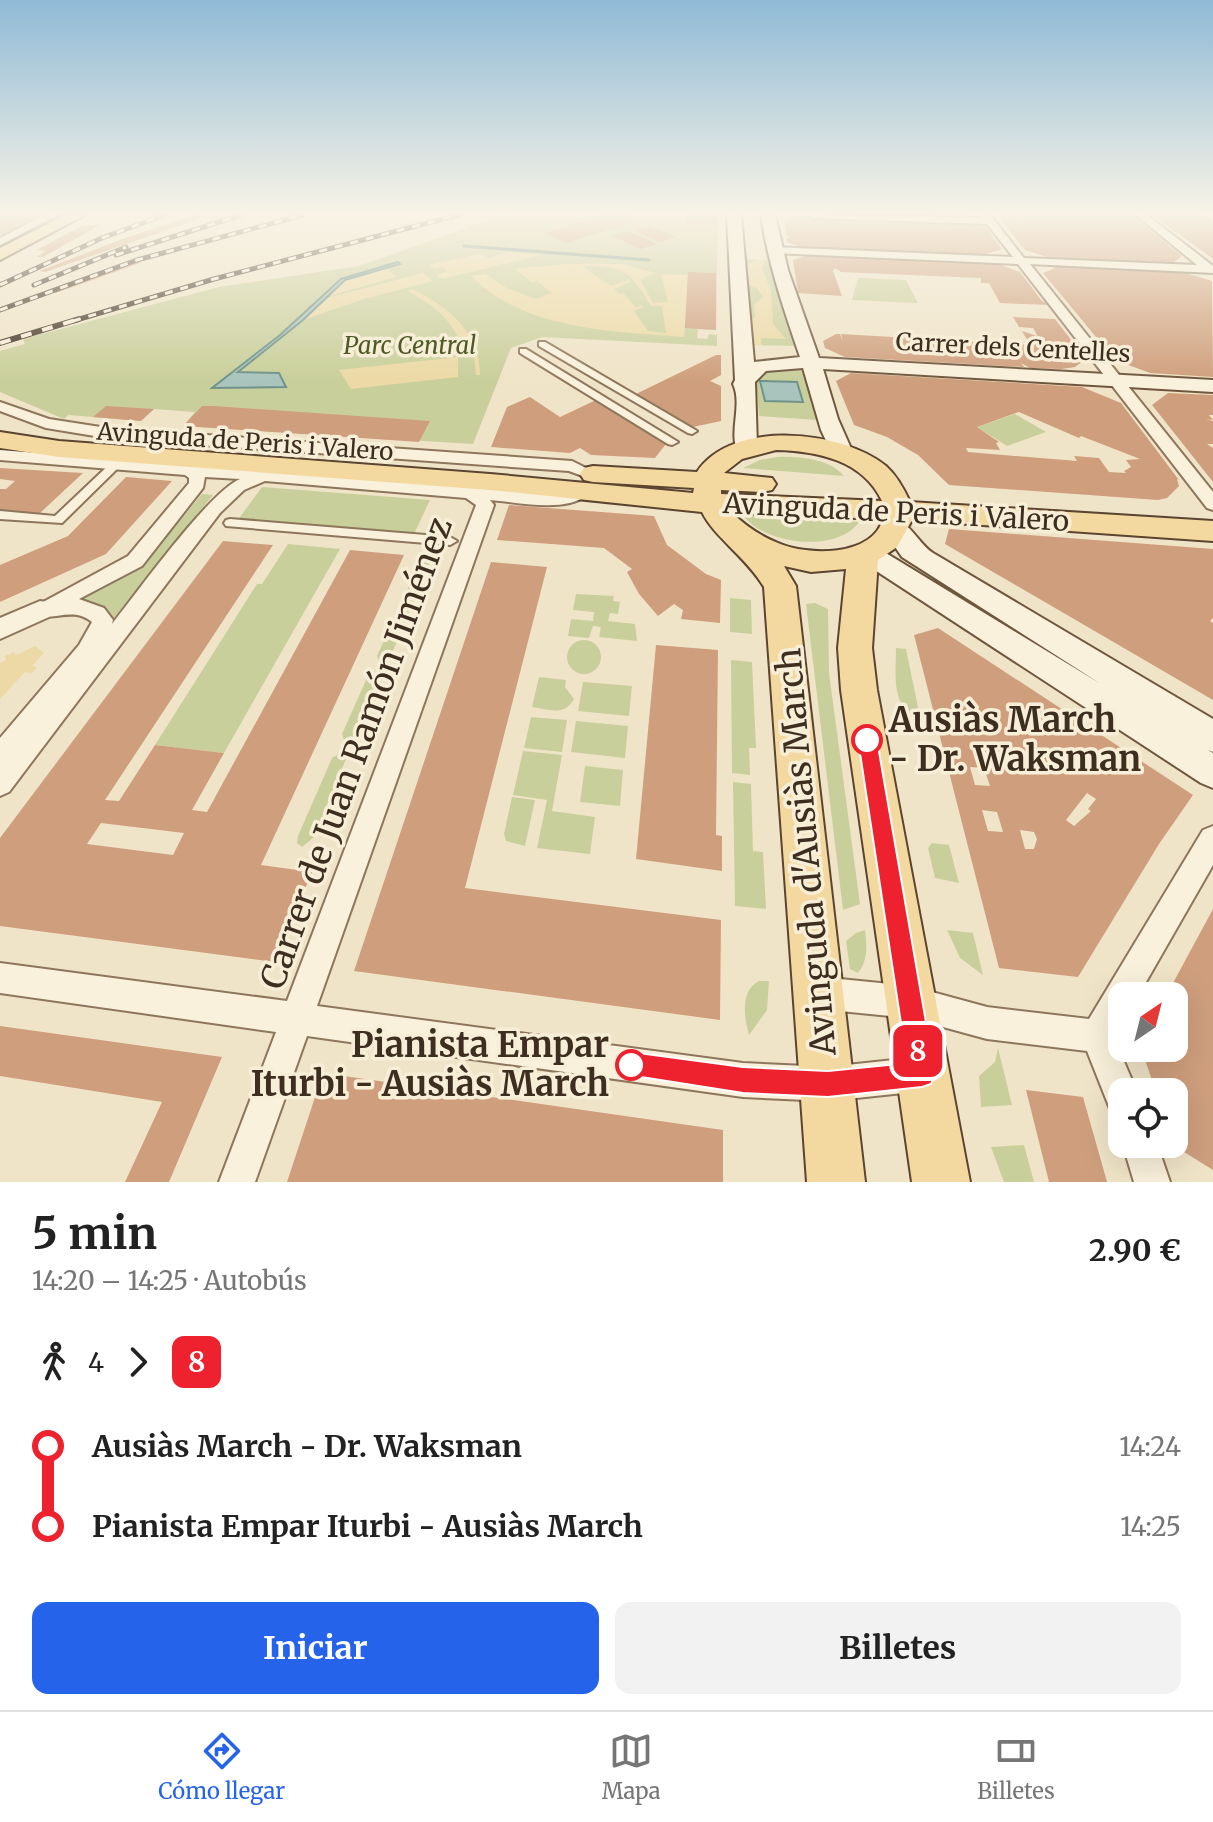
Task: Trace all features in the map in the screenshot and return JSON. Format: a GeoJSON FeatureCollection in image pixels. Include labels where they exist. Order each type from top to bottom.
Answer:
{"type":"FeatureCollection","features":[{"type":"Feature","properties":{"kind":"main road"},"geometry":{"type":"LineString","coordinates":[[746,447],[748,419],[743,384],[752,270]]}},
{"type":"Feature","properties":{"kind":"main road"},"geometry":{"type":"LineString","coordinates":[[768,270],[786,296],[811,363],[828,424],[842,453]]}},
{"type":"Feature","properties":{"kind":"main road","name":"Carrer dels Centelles"},"geometry":{"type":"LineString","coordinates":[[743,384],[760,366],[777,362],[1213,386]]}},
{"type":"Feature","properties":{"kind":"main road","name":"Avinguda de Peris i Valero"},"geometry":{"type":"LineString","coordinates":[[0,426],[70,439],[485,481]]}},
{"type":"Feature","properties":{"kind":"main road","name":"Avinguda de Peris i Valero"},"geometry":{"type":"LineString","coordinates":[[0,440],[59,449],[485,481],[584,483],[708,491],[896,511],[1213,531]]}},
{"type":"Feature","properties":{"kind":"main road"},"geometry":{"type":"LineString","coordinates":[[708,491],[718,464],[746,447],[793,442],[842,453],[873,471],[896,511],[911,551],[1213,737]]}},
{"type":"Feature","properties":{"kind":"main road","name":"Avinguda d'Ausiàs March"},"geometry":{"type":"LineString","coordinates":[[708,491],[714,515],[762,558],[780,586],[836,1182]]}},
{"type":"Feature","properties":{"kind":"main road"},"geometry":{"type":"LineString","coordinates":[[740,538],[780,556],[823,562],[865,554],[881,545],[896,511]]}},
{"type":"Feature","properties":{"kind":"main road","name":"Avinguda de Peris i Valero"},"geometry":{"type":"LineString","coordinates":[[896,511],[1213,519]]}},
{"type":"Feature","properties":{"kind":"main road"},"geometry":{"type":"LineString","coordinates":[[865,554],[1213,772]]}},
{"type":"Feature","properties":{"kind":"main road"},"geometry":{"type":"LineString","coordinates":[[865,554],[855,648],[859,690],[941,1182]]}},
{"type":"Feature","properties":{"kind":"street"},"geometry":{"type":"LineString","coordinates":[[1029,270],[1213,504]]}},
{"type":"Feature","properties":{"kind":"street"},"geometry":{"type":"LineString","coordinates":[[542,344],[692,431]]}},
{"type":"Feature","properties":{"kind":"street"},"geometry":{"type":"LineString","coordinates":[[523,351],[672,442]]}},
{"type":"Feature","properties":{"kind":"street","name":"Avinguda de Peris i Valero"},"geometry":{"type":"LineString","coordinates":[[0,406],[46,423],[107,433],[572,466],[584,483]]}},
{"type":"Feature","properties":{"kind":"street","name":"Avinguda de Peris i Valero"},"geometry":{"type":"LineString","coordinates":[[0,455],[267,477],[485,481]]}},
{"type":"Feature","properties":{"kind":"street"},"geometry":{"type":"LineString","coordinates":[[0,515],[58,520],[116,464]]}},
{"type":"Feature","properties":{"kind":"street"},"geometry":{"type":"LineString","coordinates":[[184,504],[197,484],[197,477],[188,469]]}},
{"type":"Feature","properties":{"kind":"street"},"geometry":{"type":"LineString","coordinates":[[214,509],[238,486],[267,477]]}},
{"type":"Feature","properties":{"kind":"street"},"geometry":{"type":"LineString","coordinates":[[0,784],[214,509],[228,485],[224,479],[209,481],[184,504],[135,561],[2,628]]}},
{"type":"Feature","properties":{"kind":"street","name":"Carrer de Juan Ramón Jiménez"},"geometry":{"type":"LineString","coordinates":[[237,1182],[485,505],[479,496],[485,481]]}},
{"type":"Feature","properties":{"kind":"street"},"geometry":{"type":"LineString","coordinates":[[230,523],[450,541]]}},
{"type":"Feature","properties":{"kind":"street"},"geometry":{"type":"LineString","coordinates":[[0,756],[87,651],[99,634],[103,620],[94,610],[85,607],[61,606],[40,610]]}},
{"type":"Feature","properties":{"kind":"street"},"geometry":{"type":"LineString","coordinates":[[1097,1036],[1213,839]]}},
{"type":"Feature","properties":{"kind":"street"},"geometry":{"type":"LineString","coordinates":[[0,978],[743,1080],[828,1084],[922,1074]]}},
{"type":"Feature","properties":{"kind":"street"},"geometry":{"type":"LineString","coordinates":[[820,993],[910,1002],[987,1023],[1097,1036]]}},
{"type":"Feature","properties":{"kind":"street"},"geometry":{"type":"LineString","coordinates":[[1097,1036],[1114,1078]]}},
{"type":"Feature","properties":{"kind":"street"},"geometry":{"type":"LineString","coordinates":[[1144,1158],[1152,1182]]}},
{"type":"Feature","properties":{"kind":"green space","name":"Parc Central"},"geometry":{"type":"Polygon","coordinates":[[[331,270],[717,270],[716,330],[698,329],[697,338],[707,339],[709,334],[717,335],[717,346],[542,337],[511,348],[473,444],[183,426],[195,412],[154,409],[141,421],[68,415],[64,419],[0,392],[0,351],[25,344],[23,339],[219,287],[331,270]]]}},
{"type":"Feature","properties":{"kind":"green space"},"geometry":{"type":"Polygon","coordinates":[[[743,270],[771,270],[795,346],[749,345],[743,270]]]}},
{"type":"Feature","properties":{"kind":"green space"},"geometry":{"type":"Polygon","coordinates":[[[858,278],[906,280],[918,303],[852,300],[858,278]]]}},
{"type":"Feature","properties":{"kind":"green space"},"geometry":{"type":"Polygon","coordinates":[[[802,369],[817,420],[759,416],[756,380],[768,370],[802,369]]]}},
{"type":"Feature","properties":{"kind":"green space"},"geometry":{"type":"Polygon","coordinates":[[[1015,414],[1046,432],[1007,446],[977,427],[1015,414]]]}},
{"type":"Feature","properties":{"kind":"green space"},"geometry":{"type":"Polygon","coordinates":[[[777,457],[822,462],[844,476],[743,468],[777,457]]]}},
{"type":"Feature","properties":{"kind":"green space"},"geometry":{"type":"Polygon","coordinates":[[[262,487],[430,500],[414,534],[237,521],[262,487]]]}},
{"type":"Feature","properties":{"kind":"green space"},"geometry":{"type":"Polygon","coordinates":[[[202,494],[213,495],[115,617],[111,618],[99,605],[80,599],[142,566],[202,494]]]}},
{"type":"Feature","properties":{"kind":"green space"},"geometry":{"type":"Polygon","coordinates":[[[743,515],[859,522],[849,532],[834,538],[800,541],[766,533],[743,515]]]}},
{"type":"Feature","properties":{"kind":"green space"},"geometry":{"type":"Polygon","coordinates":[[[288,544],[340,549],[224,753],[155,745],[257,584],[262,584],[288,544]]]}},
{"type":"Feature","properties":{"kind":"green space"},"geometry":{"type":"Polygon","coordinates":[[[427,546],[435,550],[390,658],[381,663],[377,656],[427,546]]]}},
{"type":"Feature","properties":{"kind":"green space"},"geometry":{"type":"Polygon","coordinates":[[[576,594],[614,596],[613,601],[620,602],[618,614],[610,613],[608,621],[635,624],[637,641],[599,637],[601,627],[593,626],[589,638],[568,636],[571,619],[593,621],[594,612],[573,610],[576,594]]]}},
{"type":"Feature","properties":{"kind":"green space"},"geometry":{"type":"Polygon","coordinates":[[[730,598],[751,600],[752,634],[730,632],[730,598]]]}},
{"type":"Feature","properties":{"kind":"green space"},"geometry":{"type":"Polygon","coordinates":[[[815,603],[828,609],[829,673],[860,904],[843,910],[806,604],[815,603]]]}},
{"type":"Feature","properties":{"kind":"green space"},"geometry":{"type":"Polygon","coordinates":[[[584,640],[596,645],[601,657],[596,669],[584,674],[572,669],[567,657],[572,645],[584,640]]]}},
{"type":"Feature","properties":{"kind":"green space"},"geometry":{"type":"Polygon","coordinates":[[[896,648],[906,649],[920,717],[910,713],[899,699],[896,648]]]}},
{"type":"Feature","properties":{"kind":"green space"},"geometry":{"type":"Polygon","coordinates":[[[731,660],[752,662],[756,748],[749,748],[750,775],[732,773],[731,660]]]}},
{"type":"Feature","properties":{"kind":"green space"},"geometry":{"type":"Polygon","coordinates":[[[376,673],[380,679],[356,736],[345,743],[342,734],[367,678],[376,673]]]}},
{"type":"Feature","properties":{"kind":"green space"},"geometry":{"type":"Polygon","coordinates":[[[539,677],[566,680],[565,687],[574,699],[570,705],[561,710],[532,707],[539,677]]]}},
{"type":"Feature","properties":{"kind":"green space"},"geometry":{"type":"Polygon","coordinates":[[[583,682],[632,686],[629,716],[578,711],[583,682]]]}},
{"type":"Feature","properties":{"kind":"green space"},"geometry":{"type":"Polygon","coordinates":[[[531,717],[567,720],[562,752],[524,748],[531,717]]]}},
{"type":"Feature","properties":{"kind":"green space"},"geometry":{"type":"Polygon","coordinates":[[[576,721],[628,726],[625,758],[571,752],[576,721]]]}},
{"type":"Feature","properties":{"kind":"green space"},"geometry":{"type":"Polygon","coordinates":[[[523,751],[562,755],[552,811],[595,817],[590,854],[537,848],[547,800],[513,795],[523,751]]]}},
{"type":"Feature","properties":{"kind":"green space"},"geometry":{"type":"Polygon","coordinates":[[[342,752],[346,759],[313,838],[302,847],[297,843],[298,836],[332,758],[342,752]]]}},
{"type":"Feature","properties":{"kind":"green space"},"geometry":{"type":"Polygon","coordinates":[[[585,766],[623,770],[620,806],[580,802],[585,766]]]}},
{"type":"Feature","properties":{"kind":"green space"},"geometry":{"type":"Polygon","coordinates":[[[733,782],[751,784],[753,851],[763,852],[766,909],[735,906],[733,782]]]}},
{"type":"Feature","properties":{"kind":"green space"},"geometry":{"type":"Polygon","coordinates":[[[512,797],[535,800],[525,846],[506,841],[504,834],[512,797]]]}},
{"type":"Feature","properties":{"kind":"green space"},"geometry":{"type":"Polygon","coordinates":[[[932,843],[949,845],[959,883],[935,878],[928,848],[932,843]]]}},
{"type":"Feature","properties":{"kind":"green space"},"geometry":{"type":"Polygon","coordinates":[[[865,930],[866,953],[858,973],[850,969],[846,941],[865,930]]]}},
{"type":"Feature","properties":{"kind":"green space"},"geometry":{"type":"Polygon","coordinates":[[[947,930],[973,933],[983,975],[960,958],[947,930]]]}},
{"type":"Feature","properties":{"kind":"green space"},"geometry":{"type":"Polygon","coordinates":[[[759,981],[769,981],[767,1010],[749,1035],[746,998],[759,981]]]}},
{"type":"Feature","properties":{"kind":"green space"},"geometry":{"type":"Polygon","coordinates":[[[998,1048],[1012,1105],[981,1107],[979,1076],[995,1062],[998,1048]]]}},
{"type":"Feature","properties":{"kind":"green space"},"geometry":{"type":"Polygon","coordinates":[[[1024,1145],[1034,1182],[1004,1182],[991,1147],[1024,1145]]]}},
{"type":"Feature","properties":{"kind":"sand"},"geometry":{"type":"Polygon","coordinates":[[[375,270],[388,270],[396,277],[329,296],[345,280],[375,270]]]}},
{"type":"Feature","properties":{"kind":"sand"},"geometry":{"type":"Polygon","coordinates":[[[478,270],[442,279],[436,275],[478,270]]]}},
{"type":"Feature","properties":{"kind":"sand"},"geometry":{"type":"Polygon","coordinates":[[[516,270],[588,270],[611,286],[629,279],[631,282],[614,289],[619,294],[623,293],[636,307],[642,305],[634,311],[648,331],[666,333],[662,306],[651,306],[631,278],[620,270],[656,273],[640,279],[653,303],[668,302],[661,274],[688,275],[684,337],[598,329],[542,317],[493,294],[471,276],[485,274],[507,288],[536,299],[552,293],[537,281],[531,282],[516,270]]]}},
{"type":"Feature","properties":{"kind":"sand"},"geometry":{"type":"Polygon","coordinates":[[[747,270],[763,270],[771,290],[773,324],[786,339],[761,338],[762,345],[753,345],[751,320],[755,317],[754,305],[763,297],[757,288],[748,284],[747,270]]]}},
{"type":"Feature","properties":{"kind":"sand"},"geometry":{"type":"Polygon","coordinates":[[[423,273],[433,281],[364,299],[303,320],[327,298],[423,273]]]}},
{"type":"Feature","properties":{"kind":"sand"},"geometry":{"type":"Polygon","coordinates":[[[413,289],[439,304],[468,333],[479,359],[480,375],[476,375],[474,357],[465,358],[457,335],[444,317],[407,291],[413,289]]]}},
{"type":"Feature","properties":{"kind":"sand"},"geometry":{"type":"Polygon","coordinates":[[[458,357],[458,377],[351,389],[339,370],[458,357]]]}},
{"type":"Feature","properties":{"kind":"sand"},"geometry":{"type":"Polygon","coordinates":[[[35,646],[44,653],[32,666],[37,667],[32,673],[25,672],[0,699],[0,663],[6,660],[5,656],[14,652],[16,655],[35,646]]]}},
{"type":"Feature","properties":{"kind":"water"},"geometry":{"type":"Polygon","coordinates":[[[379,270],[345,280],[303,320],[238,372],[279,373],[286,387],[212,388],[280,335],[341,279],[379,270]]]}},
{"type":"Feature","properties":{"kind":"water"},"geometry":{"type":"Polygon","coordinates":[[[760,381],[797,382],[803,402],[765,401],[760,381]]]}},
{"type":"Feature","properties":{"kind":"building"},"geometry":{"type":"Polygon","coordinates":[[[110,270],[120,270],[56,293],[52,291],[110,270]]]}},
{"type":"Feature","properties":{"kind":"building"},"geometry":{"type":"Polygon","coordinates":[[[795,270],[834,270],[842,296],[798,293],[795,270]]]}},
{"type":"Feature","properties":{"kind":"building"},"geometry":{"type":"Polygon","coordinates":[[[838,270],[1015,270],[1020,272],[1042,301],[1050,305],[1000,303],[989,283],[981,283],[981,278],[838,270]]]}},
{"type":"Feature","properties":{"kind":"building"},"geometry":{"type":"Polygon","coordinates":[[[1050,270],[1182,272],[1212,281],[1213,377],[1150,373],[1115,360],[1043,273],[1050,270]]]}},
{"type":"Feature","properties":{"kind":"building"},"geometry":{"type":"Polygon","coordinates":[[[688,272],[716,273],[716,330],[685,328],[688,272]]]}},
{"type":"Feature","properties":{"kind":"building"},"geometry":{"type":"Polygon","coordinates":[[[1013,317],[1055,319],[1085,358],[1075,367],[1062,369],[1030,368],[1021,363],[1024,367],[845,357],[825,348],[823,341],[840,334],[843,342],[841,334],[1030,345],[1022,331],[1037,336],[1035,331],[1033,328],[1019,327],[1013,317]]]}},
{"type":"Feature","properties":{"kind":"building"},"geometry":{"type":"Polygon","coordinates":[[[721,355],[721,375],[710,381],[721,386],[721,421],[693,427],[636,394],[721,355]]]}},
{"type":"Feature","properties":{"kind":"building"},"geometry":{"type":"Polygon","coordinates":[[[851,373],[1082,387],[1121,403],[1179,480],[1179,486],[1167,498],[1158,500],[949,485],[918,455],[887,437],[854,425],[836,381],[851,373]],[[1019,412],[977,427],[999,442],[996,443],[1000,450],[966,448],[968,452],[1077,461],[1074,456],[1099,458],[1109,472],[1126,473],[1124,471],[1131,467],[1126,460],[1140,459],[1081,436],[1079,438],[1019,412]]]}},
{"type":"Feature","properties":{"kind":"building"},"geometry":{"type":"Polygon","coordinates":[[[1168,393],[1213,395],[1213,415],[1209,415],[1213,420],[1206,419],[1213,421],[1213,444],[1207,444],[1213,448],[1213,482],[1152,405],[1168,393]]]}},
{"type":"Feature","properties":{"kind":"building"},"geometry":{"type":"Polygon","coordinates":[[[530,397],[560,417],[596,400],[666,444],[655,458],[591,455],[580,448],[570,453],[491,447],[507,407],[530,397]]]}},
{"type":"Feature","properties":{"kind":"building"},"geometry":{"type":"Polygon","coordinates":[[[106,406],[154,409],[141,421],[93,417],[106,406]]]}},
{"type":"Feature","properties":{"kind":"building"},"geometry":{"type":"Polygon","coordinates":[[[202,406],[430,421],[419,442],[183,426],[202,406]]]}},
{"type":"Feature","properties":{"kind":"building"},"geometry":{"type":"Polygon","coordinates":[[[0,468],[83,473],[40,513],[0,510],[0,489],[6,489],[15,481],[0,479],[0,468]]]}},
{"type":"Feature","properties":{"kind":"building"},"geometry":{"type":"Polygon","coordinates":[[[126,477],[172,481],[106,554],[0,602],[0,565],[68,536],[126,477]]]}},
{"type":"Feature","properties":{"kind":"building"},"geometry":{"type":"Polygon","coordinates":[[[509,505],[654,516],[667,545],[706,574],[721,580],[720,623],[681,619],[683,610],[674,604],[658,616],[639,594],[627,572],[632,569],[604,548],[497,540],[509,505]]]}},
{"type":"Feature","properties":{"kind":"building"},"geometry":{"type":"Polygon","coordinates":[[[949,529],[1213,549],[1213,618],[1210,621],[1213,623],[1213,700],[945,544],[949,529]]]}},
{"type":"Feature","properties":{"kind":"building"},"geometry":{"type":"Polygon","coordinates":[[[223,541],[273,545],[105,800],[119,801],[155,745],[224,753],[192,810],[207,812],[350,550],[404,555],[261,865],[312,872],[275,962],[0,926],[0,838],[223,541]],[[101,823],[87,844],[173,855],[184,833],[101,823]]]}},
{"type":"Feature","properties":{"kind":"building"},"geometry":{"type":"Polygon","coordinates":[[[491,562],[547,567],[465,888],[721,920],[720,1020],[354,971],[491,562]]]}},
{"type":"Feature","properties":{"kind":"building"},"geometry":{"type":"Polygon","coordinates":[[[938,628],[1193,795],[1159,844],[1078,977],[999,968],[914,635],[938,628]],[[970,767],[975,785],[990,786],[984,768],[970,767]],[[1087,793],[1066,820],[1074,826],[1091,811],[1088,809],[1096,799],[1087,793]],[[982,810],[988,831],[1003,832],[997,812],[982,810]],[[1020,830],[1025,849],[1034,849],[1037,839],[1034,832],[1020,830]]]}},
{"type":"Feature","properties":{"kind":"building"},"geometry":{"type":"Polygon","coordinates":[[[656,645],[718,650],[716,835],[722,836],[722,871],[636,859],[656,645]]]}},
{"type":"Feature","properties":{"kind":"building"},"geometry":{"type":"Polygon","coordinates":[[[1213,909],[1213,1170],[1188,1154],[1188,1078],[1151,1078],[1146,1062],[1188,1062],[1188,982],[1174,982],[1213,909]]]}},
{"type":"Feature","properties":{"kind":"building"},"geometry":{"type":"Polygon","coordinates":[[[0,1026],[222,1057],[169,1182],[125,1182],[162,1102],[0,1076],[0,1026]]]}},
{"type":"Feature","properties":{"kind":"building"},"geometry":{"type":"Polygon","coordinates":[[[323,1073],[723,1130],[723,1182],[287,1182],[323,1073]]]}},
{"type":"Feature","properties":{"kind":"building"},"geometry":{"type":"Polygon","coordinates":[[[1026,1090],[1083,1097],[1107,1182],[1049,1182],[1026,1090]]]}},
{"type":"Feature","properties":{"kind":"railway"},"geometry":{"type":"LineString","coordinates":[[0,285],[32,270]]}},
{"type":"Feature","properties":{"kind":"railway"},"geometry":{"type":"LineString","coordinates":[[34,285],[70,270]]}},
{"type":"Feature","properties":{"kind":"railway"},"geometry":{"type":"LineString","coordinates":[[0,310],[109,270]]}},
{"type":"Feature","properties":{"kind":"railway"},"geometry":{"type":"LineString","coordinates":[[73,321],[248,270]]}},
{"type":"Feature","properties":{"kind":"railway"},"geometry":{"type":"LineString","coordinates":[[0,343],[79,319]]}},
{"type":"Feature","properties":{"kind":"bus line","name":"8"},"geometry":{"type":"LineString","coordinates":[[631,1065],[743,1080],[828,1084],[922,1074],[867,740]]}},
{"type":"Feature","properties":{"kind":"place","name":"Ausiàs March - Dr. Waksman"},"geometry":{"type":"Point","coordinates":[867,740]}},
{"type":"Feature","properties":{"kind":"place","name":"Pianista Empar Iturbi - Ausiàs March"},"geometry":{"type":"Point","coordinates":[631,1065]}}]}
